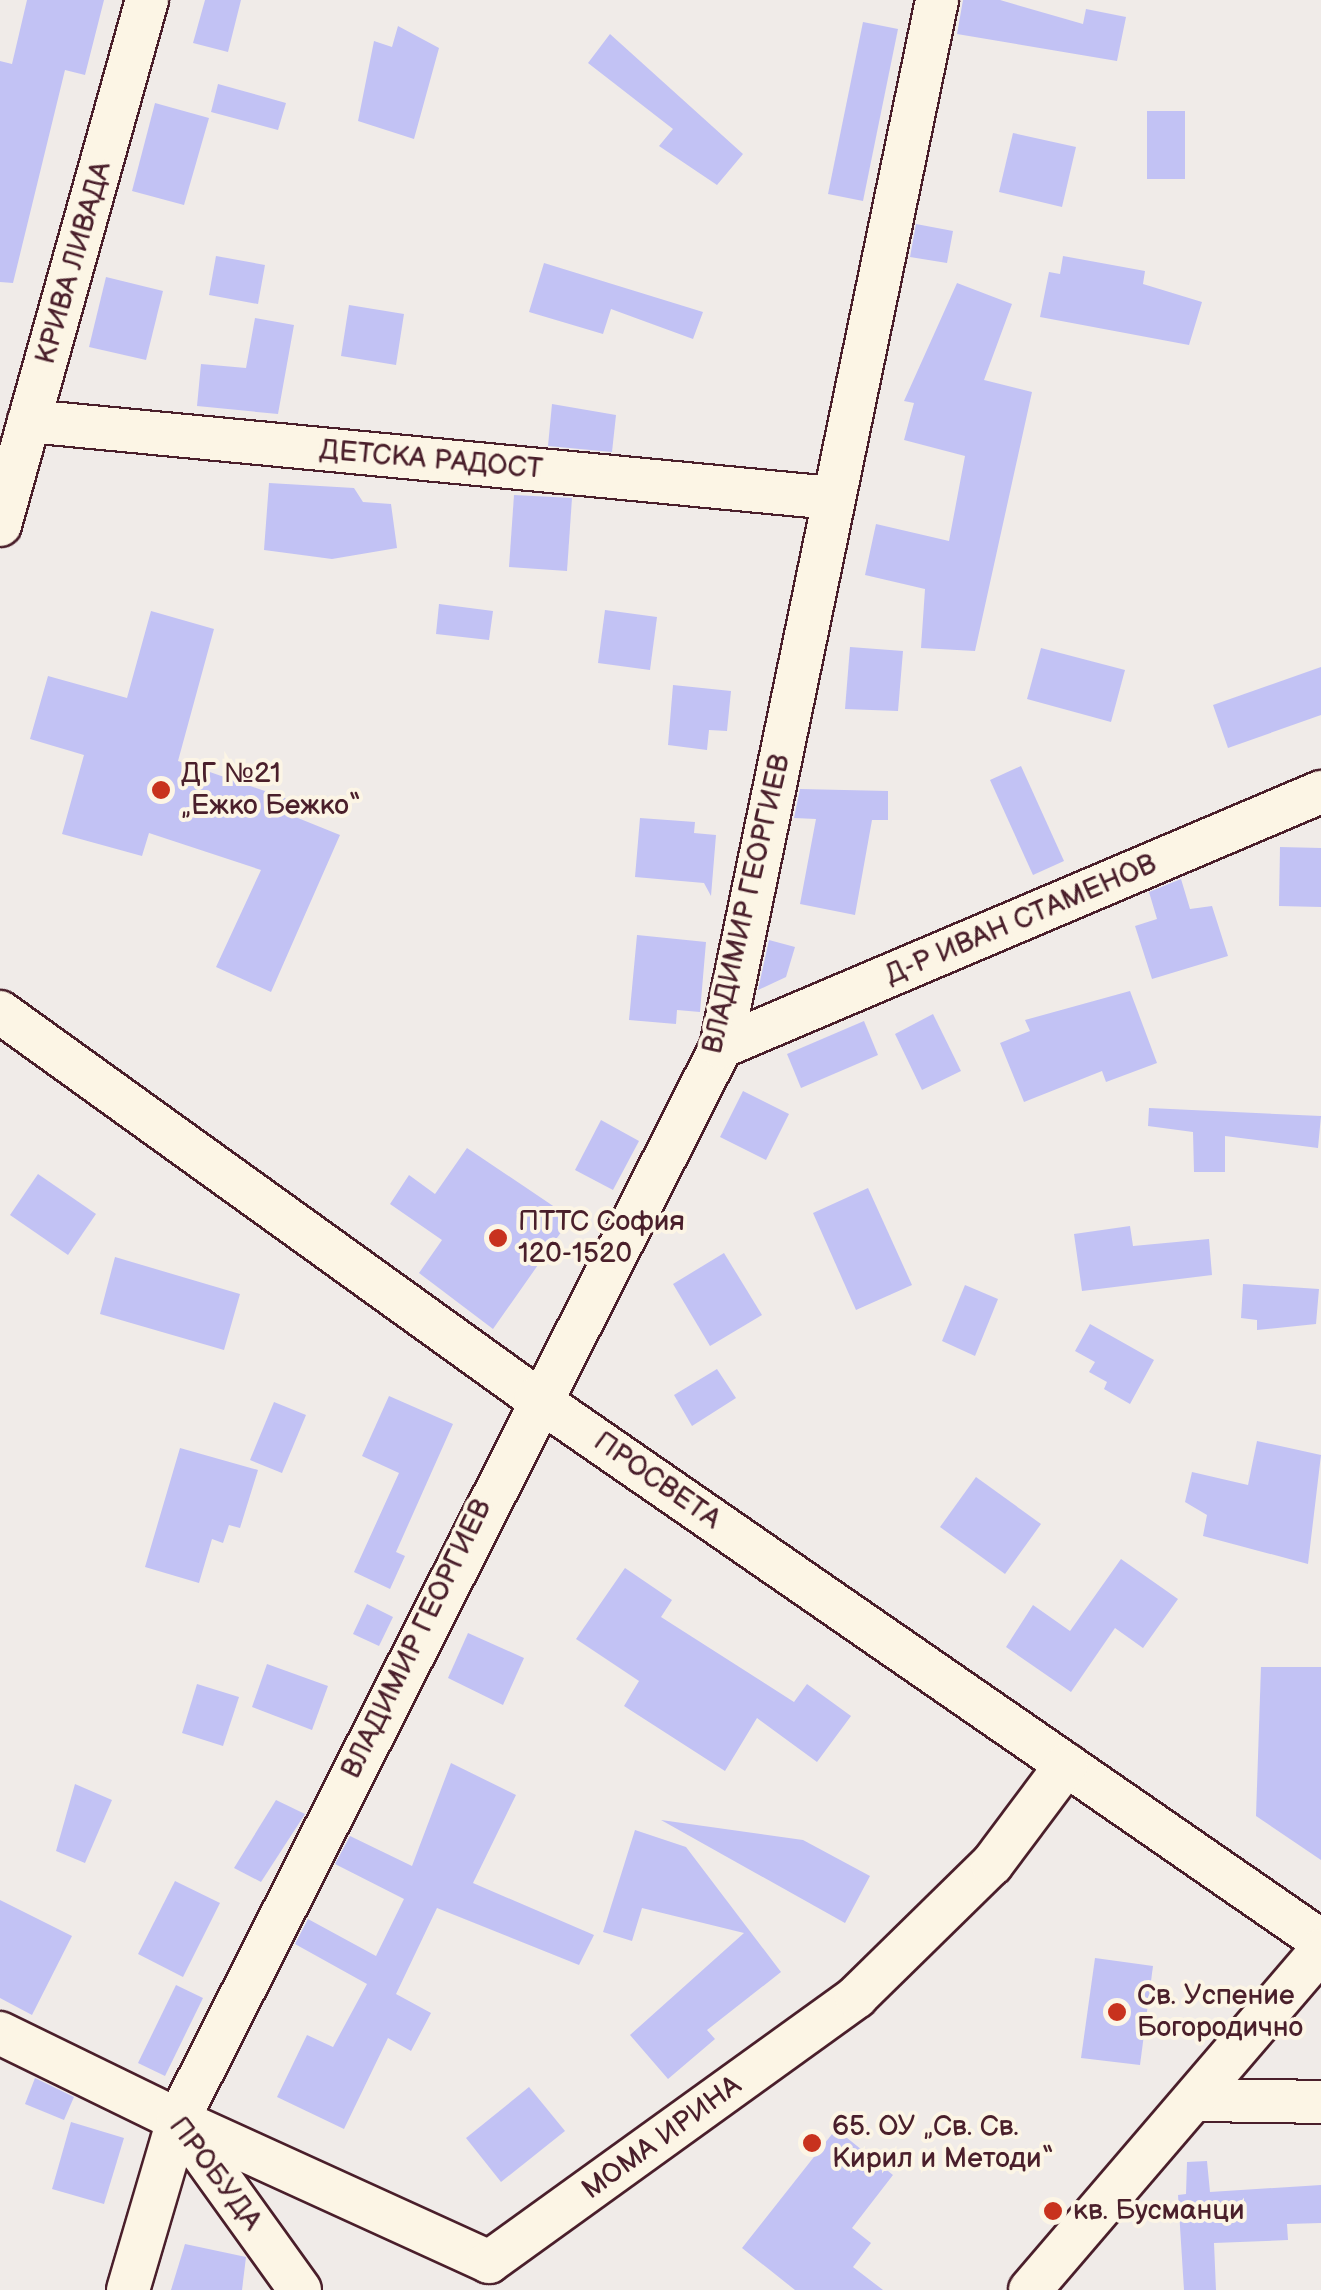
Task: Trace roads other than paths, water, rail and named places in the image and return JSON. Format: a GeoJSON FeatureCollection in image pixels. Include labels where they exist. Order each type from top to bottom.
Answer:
{"type":"FeatureCollection","features":[{"type":"Feature","properties":{"kind":"street","name":"КРИВА ЛИВАДА"},"geometry":{"type":"LineString","coordinates":[[0,525],[147,0]]}},
{"type":"Feature","properties":{"kind":"street","name":"ВЛАДИМИР ГЕОРГИЕВ"},"geometry":{"type":"LineString","coordinates":[[128,2290],[178,2120],[536,1398],[721,1048],[938,0]]}},
{"type":"Feature","properties":{"kind":"street","name":"ДЕТСКА РАДОСТ"},"geometry":{"type":"LineString","coordinates":[[29,421],[832,498]]}},
{"type":"Feature","properties":{"kind":"street","name":"Д-Р ИВАН СТАМЕНОВ"},"geometry":{"type":"LineString","coordinates":[[721,1048],[1321,792]]}},
{"type":"Feature","properties":{"kind":"street","name":"ПРОСВЕТА"},"geometry":{"type":"LineString","coordinates":[[0,1012],[536,1398],[1321,1941]]}},
{"type":"Feature","properties":{"kind":"street","name":"МОМА ИРИНА"},"geometry":{"type":"LineString","coordinates":[[178,2120],[489,2262],[856,1998],[992,1864],[1066,1765]]}},
{"type":"Feature","properties":{"kind":"street"},"geometry":{"type":"LineString","coordinates":[[1030,2290],[1200,2100],[1321,1950]]}},
{"type":"Feature","properties":{"kind":"street","name":"ПРОБУДА"},"geometry":{"type":"LineString","coordinates":[[0,2033],[178,2120],[300,2290]]}},
{"type":"Feature","properties":{"kind":"street"},"geometry":{"type":"LineString","coordinates":[[1200,2100],[1321,2102]]}},
{"type":"Feature","properties":{"kind":"place","name":"ДГ №21 „Ежко Бежко“"},"geometry":{"type":"Point","coordinates":[161,790]}},
{"type":"Feature","properties":{"kind":"place","name":"ПТТС София 120-1520"},"geometry":{"type":"Point","coordinates":[498,1238]}},
{"type":"Feature","properties":{"kind":"place","name":"Св. Успение Богородично"},"geometry":{"type":"Point","coordinates":[1117,2012]}},
{"type":"Feature","properties":{"kind":"place","name":"65. ОУ „Св. Св. Кирил и Методи“"},"geometry":{"type":"Point","coordinates":[812,2143]}},
{"type":"Feature","properties":{"kind":"place","name":"кв. Бусманци"},"geometry":{"type":"Point","coordinates":[1053,2211]}}]}
